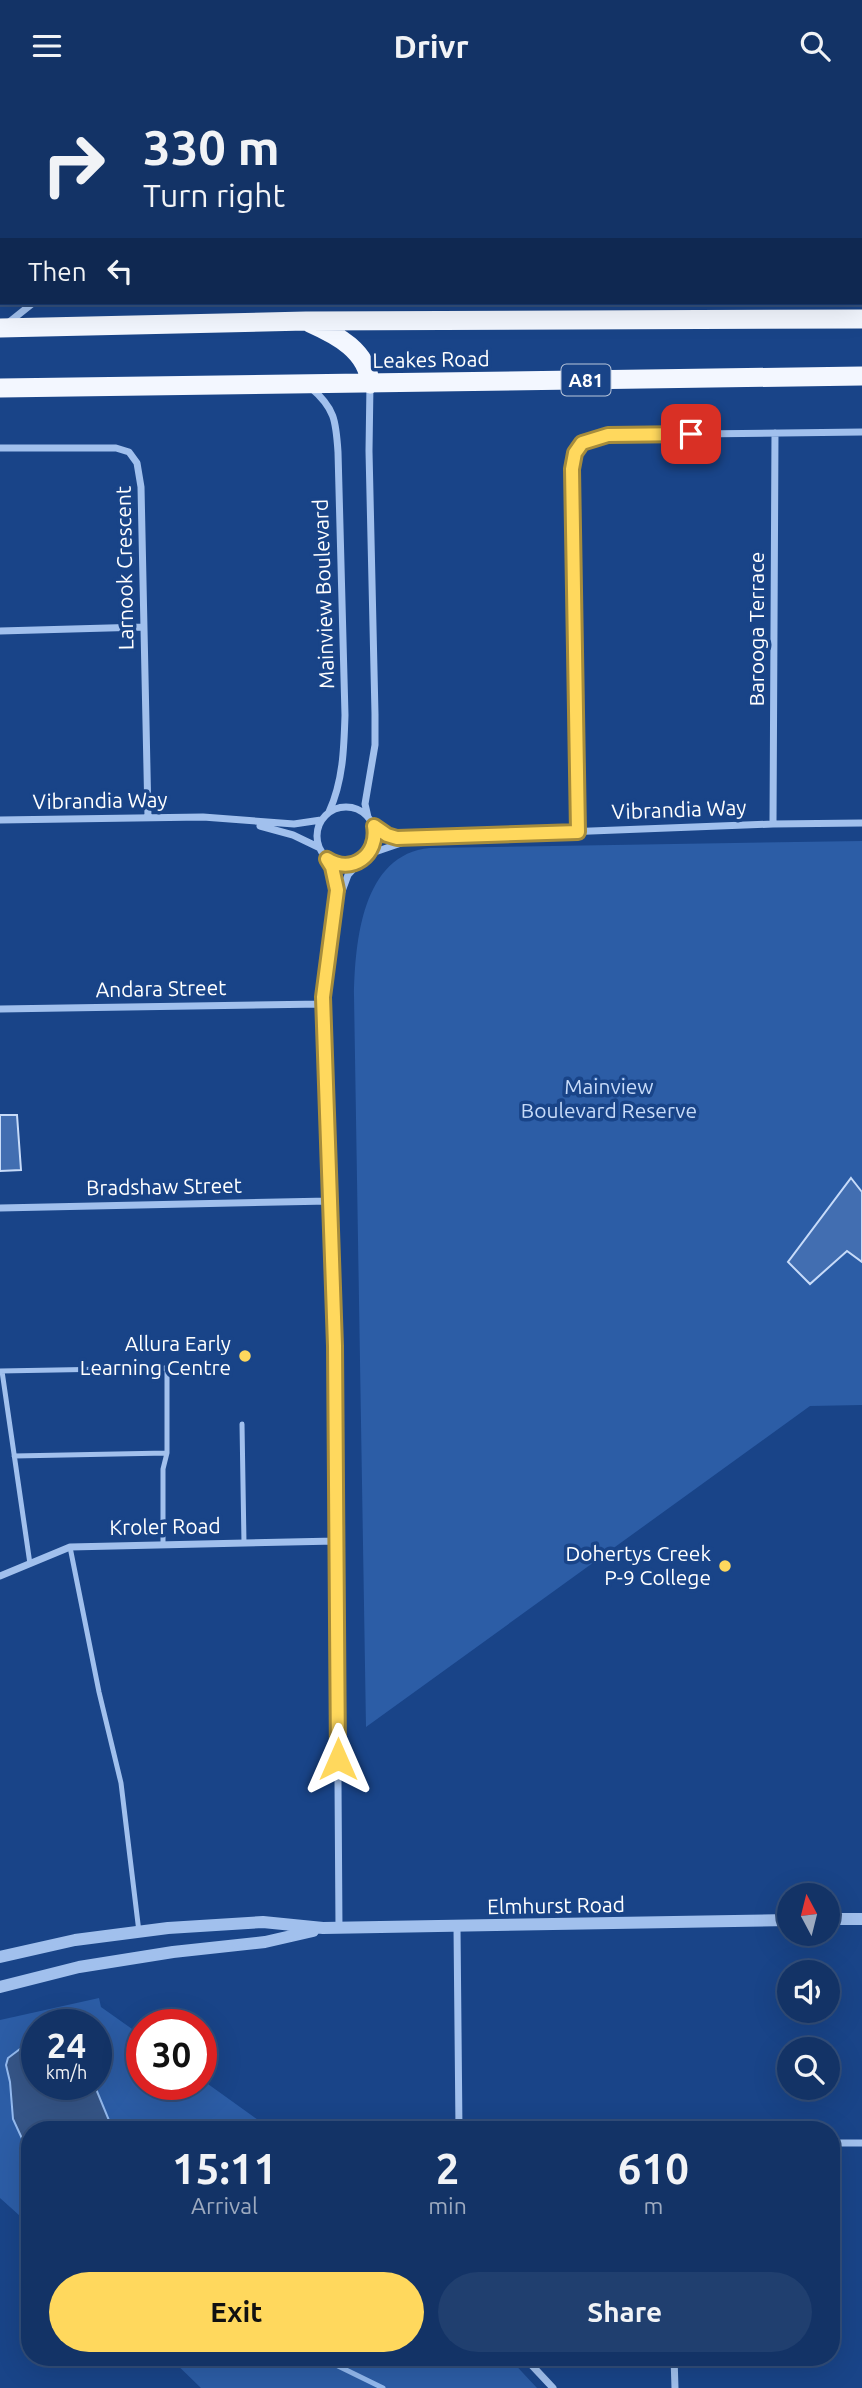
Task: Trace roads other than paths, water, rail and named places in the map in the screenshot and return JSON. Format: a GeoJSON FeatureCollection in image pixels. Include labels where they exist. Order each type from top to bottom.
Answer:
{"type":"FeatureCollection","features":[{"type":"Feature","properties":{"kind":"highway","name":"Leakes Road"},"geometry":{"type":"LineString","coordinates":[[1,328],[306,321],[862,319]]}},
{"type":"Feature","properties":{"kind":"highway"},"geometry":{"type":"LineString","coordinates":[[306,321],[334,334],[352,348],[363,360],[369,373],[370,384]]}},
{"type":"Feature","properties":{"kind":"highway","name":"Leakes Road"},"geometry":{"type":"LineString","coordinates":[[0,388],[862,376]]}},
{"type":"Feature","properties":{"kind":"street"},"geometry":{"type":"LineString","coordinates":[[1,328],[31,305]]}},
{"type":"Feature","properties":{"kind":"street"},"geometry":{"type":"LineString","coordinates":[[368,817],[365,804],[373,761],[375,714],[370,384]]}},
{"type":"Feature","properties":{"kind":"street","name":"Mainview Boulevard"},"geometry":{"type":"LineString","coordinates":[[307,385],[329,405],[334,416],[338,452],[345,715],[338,789],[329,812]]}},
{"type":"Feature","properties":{"kind":"street"},"geometry":{"type":"LineString","coordinates":[[578,832],[572,469],[578,447],[586,440],[608,435],[862,432]]}},
{"type":"Feature","properties":{"kind":"street","name":"Barooga Terrace"},"geometry":{"type":"LineString","coordinates":[[774,824],[775,433]]}},
{"type":"Feature","properties":{"kind":"street","name":"Larnook Crescent"},"geometry":{"type":"LineString","coordinates":[[0,448],[116,448],[130,452],[137,463],[140,474],[148,817]]}},
{"type":"Feature","properties":{"kind":"street"},"geometry":{"type":"LineString","coordinates":[[0,631],[144,627]]}},
{"type":"Feature","properties":{"kind":"street"},"geometry":{"type":"LineString","coordinates":[[335,908],[348,875],[369,854],[375,840],[374,826],[368,817],[360,810],[349,807],[329,812],[321,820],[316,837],[318,847],[332,867],[337,890],[327,951],[323,1004],[335,1346],[339,1928]]}},
{"type":"Feature","properties":{"kind":"street","name":"Vibrandia Way"},"geometry":{"type":"LineString","coordinates":[[0,820],[203,817],[294,824],[321,820]]}},
{"type":"Feature","properties":{"kind":"street","name":"Vibrandia Way"},"geometry":{"type":"LineString","coordinates":[[242,821],[293,835],[318,847]]}},
{"type":"Feature","properties":{"kind":"street","name":"Vibrandia Way"},"geometry":{"type":"LineString","coordinates":[[374,826],[387,835],[414,838],[862,823]]}},
{"type":"Feature","properties":{"kind":"street","name":"Vibrandia Way"},"geometry":{"type":"LineString","coordinates":[[369,854],[414,838]]}},
{"type":"Feature","properties":{"kind":"street"},"geometry":{"type":"LineString","coordinates":[[327,859],[344,865],[361,861]]}},
{"type":"Feature","properties":{"kind":"street","name":"Andara Street"},"geometry":{"type":"LineString","coordinates":[[0,1009],[323,1004]]}},
{"type":"Feature","properties":{"kind":"street","name":"Bradshaw Street"},"geometry":{"type":"LineString","coordinates":[[0,1208],[329,1201]]}},
{"type":"Feature","properties":{"kind":"street","name":"Kroler Road"},"geometry":{"type":"LineString","coordinates":[[0,1576],[71,1547],[337,1541]]}},
{"type":"Feature","properties":{"kind":"street"},"geometry":{"type":"LineString","coordinates":[[840,1919],[862,1919]]}},
{"type":"Feature","properties":{"kind":"street","name":"Elmhurst Road"},"geometry":{"type":"LineString","coordinates":[[0,1957],[75,1940],[263,1922],[339,1928],[777,1920]]}},
{"type":"Feature","properties":{"kind":"street"},"geometry":{"type":"LineString","coordinates":[[457,1927],[459,2121]]}},
{"type":"Feature","properties":{"kind":"street","name":"Elmhurst Road"},"geometry":{"type":"LineString","coordinates":[[0,1987],[79,1968],[173,1952],[265,1942],[323,1928]]}},
{"type":"Feature","properties":{"kind":"street"},"geometry":{"type":"LineString","coordinates":[[840,2143],[862,2143]]}},
{"type":"Feature","properties":{"kind":"street"},"geometry":{"type":"LineString","coordinates":[[532,2366],[553,2388]]}},
{"type":"Feature","properties":{"kind":"street"},"geometry":{"type":"LineString","coordinates":[[674,2366],[675,2388]]}},
{"type":"Feature","properties":{"kind":"lane"},"geometry":{"type":"LineString","coordinates":[[30,1565],[1,1371],[167,1368],[163,1545]]}},
{"type":"Feature","properties":{"kind":"lane"},"geometry":{"type":"LineString","coordinates":[[242,1425],[244,1543]]}},
{"type":"Feature","properties":{"kind":"lane"},"geometry":{"type":"LineString","coordinates":[[14,1456],[167,1453]]}},
{"type":"Feature","properties":{"kind":"lane"},"geometry":{"type":"LineString","coordinates":[[71,1547],[99,1692],[121,1783],[139,1932]]}},
{"type":"Feature","properties":{"kind":"waterway"},"geometry":{"type":"LineString","coordinates":[[338,2366],[383,2388]]}},
{"type":"Feature","properties":{"kind":"place","name":"Allura Early Learning Centre"},"geometry":{"type":"Point","coordinates":[245,1356]}},
{"type":"Feature","properties":{"kind":"place","name":"Dohertys Creek P-9 College"},"geometry":{"type":"Point","coordinates":[725,1566]}},
{"type":"Feature","properties":{"kind":"park label","name":"Mainview Boulevard Reserve"},"geometry":{"type":"Point","coordinates":[609,1099]}}]}
